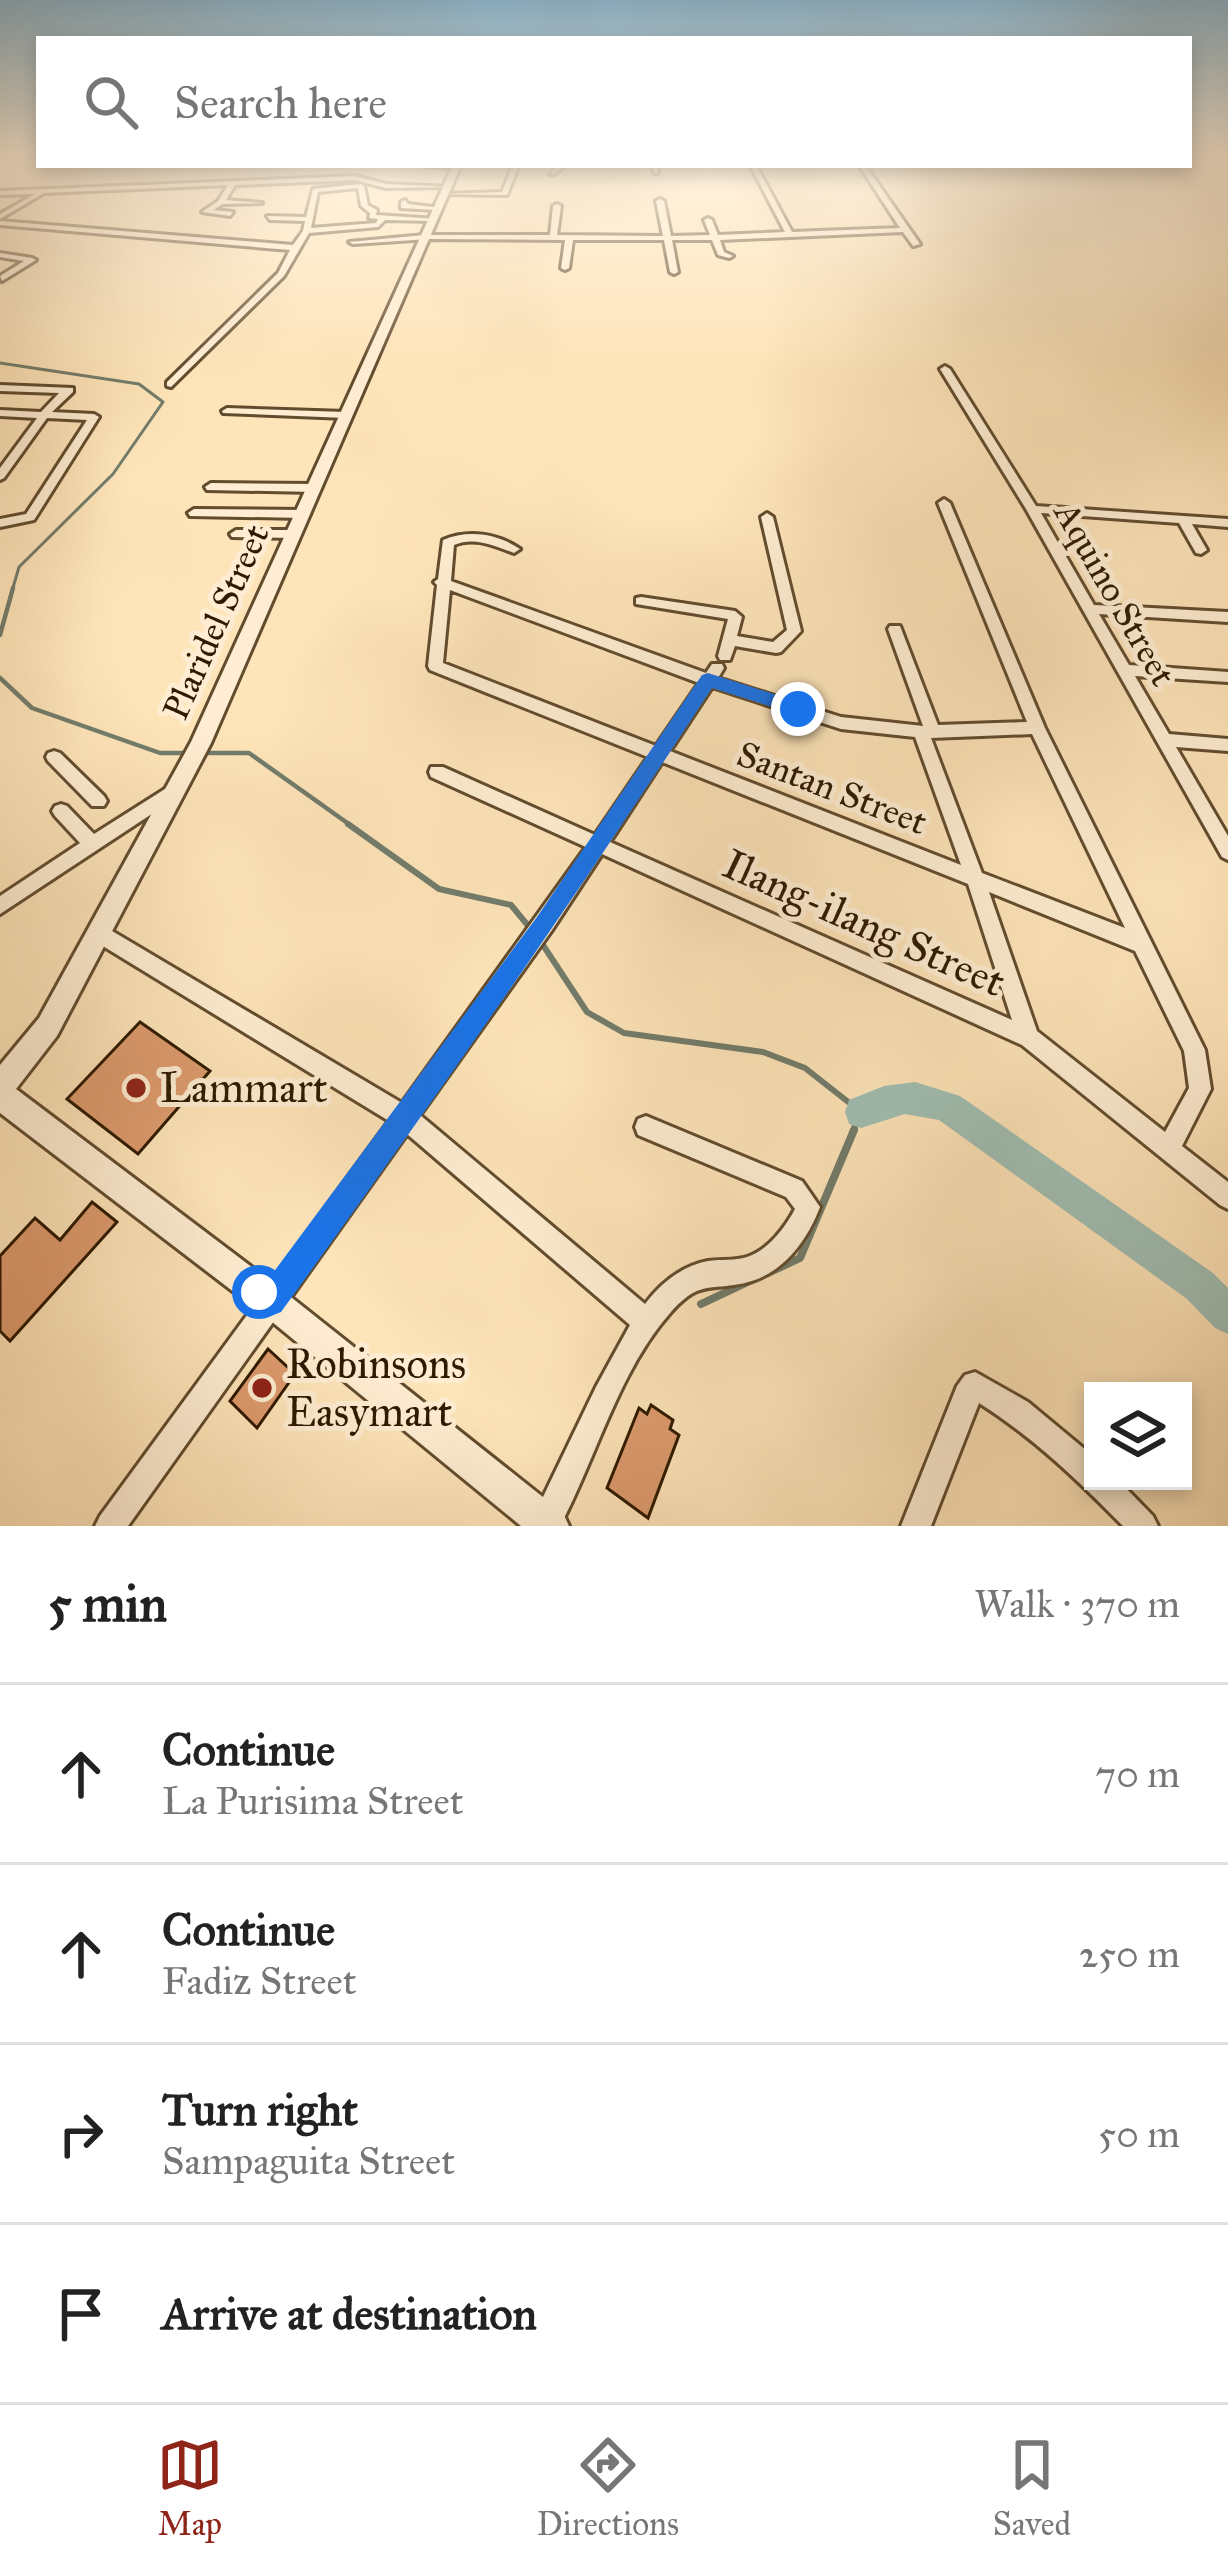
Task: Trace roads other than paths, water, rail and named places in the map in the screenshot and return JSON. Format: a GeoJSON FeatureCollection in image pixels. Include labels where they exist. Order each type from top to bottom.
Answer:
{"type":"FeatureCollection","features":[{"type":"Feature","properties":{"kind":"street"},"geometry":{"type":"LineString","coordinates":[[76,227],[295,248]]}},
{"type":"Feature","properties":{"kind":"street"},"geometry":{"type":"LineString","coordinates":[[171,384],[281,274],[308,227]]}},
{"type":"Feature","properties":{"kind":"street"},"geometry":{"type":"LineString","coordinates":[[307,231],[352,227]]}},
{"type":"Feature","properties":{"kind":"street","name":"Plaridel Street"},"geometry":{"type":"LineString","coordinates":[[0,1091],[48,1027],[195,753],[429,227]]}},
{"type":"Feature","properties":{"kind":"street"},"geometry":{"type":"LineString","coordinates":[[554,238],[555,227]]}},
{"type":"Feature","properties":{"kind":"street"},"geometry":{"type":"LineString","coordinates":[[663,227],[674,272]]}},
{"type":"Feature","properties":{"kind":"street"},"geometry":{"type":"LineString","coordinates":[[710,227],[721,253],[729,256]]}},
{"type":"Feature","properties":{"kind":"street"},"geometry":{"type":"LineString","coordinates":[[786,227],[789,233]]}},
{"type":"Feature","properties":{"kind":"street"},"geometry":{"type":"LineString","coordinates":[[903,227],[916,244]]}},
{"type":"Feature","properties":{"kind":"street"},"geometry":{"type":"LineString","coordinates":[[353,242],[714,238],[905,230]]}},
{"type":"Feature","properties":{"kind":"street"},"geometry":{"type":"LineString","coordinates":[[566,268],[569,238]]}},
{"type":"Feature","properties":{"kind":"street"},"geometry":{"type":"LineString","coordinates":[[0,255],[32,260],[2,278]]}},
{"type":"Feature","properties":{"kind":"street","name":"Aquino Street"},"geometry":{"type":"LineString","coordinates":[[945,369],[1222,831],[1228,852]]}},
{"type":"Feature","properties":{"kind":"street"},"geometry":{"type":"LineString","coordinates":[[0,388],[69,390],[44,414],[0,476]]}},
{"type":"Feature","properties":{"kind":"street"},"geometry":{"type":"LineString","coordinates":[[227,411],[346,416]]}},
{"type":"Feature","properties":{"kind":"street"},"geometry":{"type":"LineString","coordinates":[[0,413],[94,417],[30,517],[0,523]]}},
{"type":"Feature","properties":{"kind":"street"},"geometry":{"type":"LineString","coordinates":[[211,487],[315,488]]}},
{"type":"Feature","properties":{"kind":"street"},"geometry":{"type":"LineString","coordinates":[[944,503],[1036,728],[1138,943],[1183,1024],[1200,1089],[1168,1149]]}},
{"type":"Feature","properties":{"kind":"street"},"geometry":{"type":"LineString","coordinates":[[1031,509],[1228,523]]}},
{"type":"Feature","properties":{"kind":"street"},"geometry":{"type":"LineString","coordinates":[[194,512],[304,514]]}},
{"type":"Feature","properties":{"kind":"street"},"geometry":{"type":"LineString","coordinates":[[720,661],[776,648],[794,631],[767,517]]}},
{"type":"Feature","properties":{"kind":"street"},"geometry":{"type":"LineString","coordinates":[[1184,520],[1201,550]]}},
{"type":"Feature","properties":{"kind":"street"},"geometry":{"type":"LineString","coordinates":[[236,534],[295,534]]}},
{"type":"Feature","properties":{"kind":"street"},"geometry":{"type":"LineString","coordinates":[[514,549],[488,539],[452,539],[441,582],[720,661],[841,723],[927,732],[1036,728]]}},
{"type":"Feature","properties":{"kind":"street","name":"Santan Street"},"geometry":{"type":"LineString","coordinates":[[441,582],[436,666],[1138,943]]}},
{"type":"Feature","properties":{"kind":"street"},"geometry":{"type":"LineString","coordinates":[[110,1526],[545,924],[720,661],[735,617],[641,601]]}},
{"type":"Feature","properties":{"kind":"street"},"geometry":{"type":"LineString","coordinates":[[1088,609],[1228,616]]}},
{"type":"Feature","properties":{"kind":"street"},"geometry":{"type":"LineString","coordinates":[[895,629],[1029,1038]]}},
{"type":"Feature","properties":{"kind":"street"},"geometry":{"type":"LineString","coordinates":[[1125,670],[1228,677]]}},
{"type":"Feature","properties":{"kind":"street"},"geometry":{"type":"LineString","coordinates":[[1165,740],[1228,745]]}},
{"type":"Feature","properties":{"kind":"street"},"geometry":{"type":"LineString","coordinates":[[54,757],[110,812]]}},
{"type":"Feature","properties":{"kind":"street","name":"Ilang-ilang Street"},"geometry":{"type":"LineString","coordinates":[[436,772],[1029,1038],[1228,1197]]}},
{"type":"Feature","properties":{"kind":"street"},"geometry":{"type":"LineString","coordinates":[[0,906],[90,842],[110,812],[176,789]]}},
{"type":"Feature","properties":{"kind":"street"},"geometry":{"type":"LineString","coordinates":[[61,811],[90,842]]}},
{"type":"Feature","properties":{"kind":"street"},"geometry":{"type":"LineString","coordinates":[[100,934],[406,1118],[645,1321]]}},
{"type":"Feature","properties":{"kind":"street"},"geometry":{"type":"LineString","coordinates":[[0,1091],[271,1301],[546,1525],[645,1321],[682,1284],[706,1272],[764,1264],[803,1222],[808,1207],[794,1189],[646,1127]]}},
{"type":"Feature","properties":{"kind":"street"},"geometry":{"type":"LineString","coordinates":[[916,1526],[975,1385],[991,1391],[1084,1467]]}},
{"type":"Feature","properties":{"kind":"street"},"geometry":{"type":"LineString","coordinates":[[1108,1490],[1143,1526]]}},
{"type":"Feature","properties":{"kind":"waterway"},"geometry":{"type":"LineString","coordinates":[[0,363],[139,384],[163,402],[113,474],[19,567],[12,591]]}},
{"type":"Feature","properties":{"kind":"waterway"},"geometry":{"type":"LineString","coordinates":[[0,635],[13,588]]}},
{"type":"Feature","properties":{"kind":"waterway"},"geometry":{"type":"LineString","coordinates":[[0,678],[32,708],[160,753],[190,753]]}},
{"type":"Feature","properties":{"kind":"waterway"},"geometry":{"type":"LineString","coordinates":[[202,753],[249,753],[353,827]]}},
{"type":"Feature","properties":{"kind":"waterway"},"geometry":{"type":"LineString","coordinates":[[348,824],[439,889],[511,905],[530,928]]}},
{"type":"Feature","properties":{"kind":"waterway"},"geometry":{"type":"LineString","coordinates":[[541,942],[587,1012],[624,1033],[763,1052],[805,1068],[861,1112],[852,1133]]}},
{"type":"Feature","properties":{"kind":"waterway"},"geometry":{"type":"LineString","coordinates":[[861,1112],[905,1098],[949,1107],[1200,1286],[1228,1315]]}},
{"type":"Feature","properties":{"kind":"waterway"},"geometry":{"type":"LineString","coordinates":[[768,1273],[800,1258],[854,1130]]}},
{"type":"Feature","properties":{"kind":"waterway"},"geometry":{"type":"LineString","coordinates":[[701,1304],[752,1280]]}},
{"type":"Feature","properties":{"kind":"place","name":"Lammart"},"geometry":{"type":"Point","coordinates":[136,1088]}},
{"type":"Feature","properties":{"kind":"place","name":"Robinsons Easymart"},"geometry":{"type":"Point","coordinates":[262,1388]}}]}
